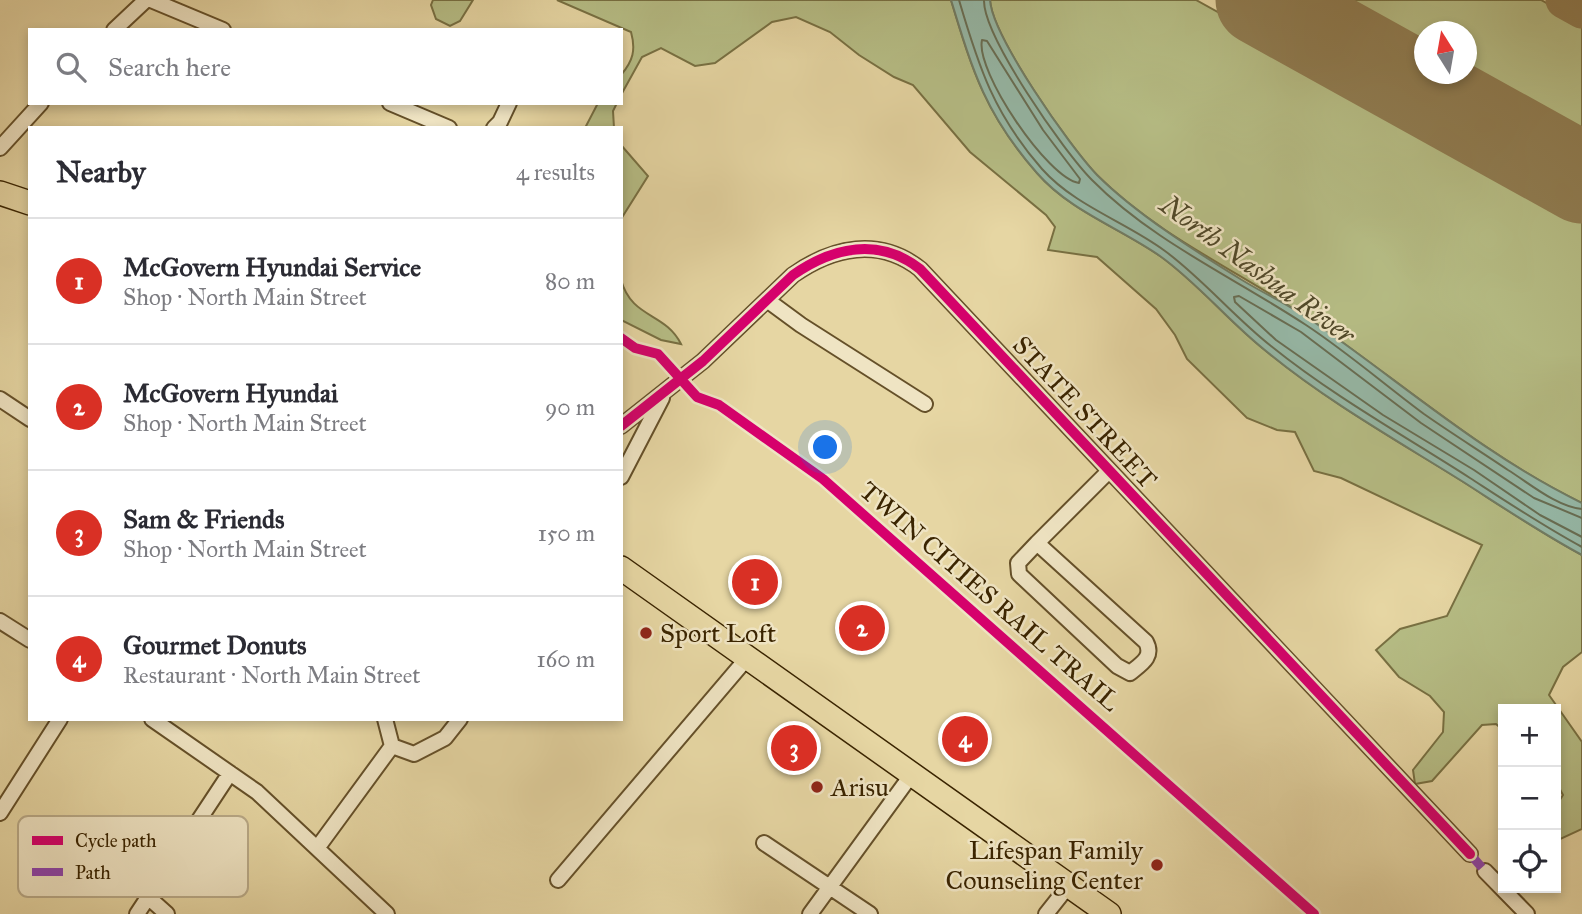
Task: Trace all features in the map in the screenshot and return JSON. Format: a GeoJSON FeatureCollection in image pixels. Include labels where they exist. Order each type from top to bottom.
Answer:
{"type":"FeatureCollection","features":[{"type":"Feature","properties":{"kind":"highway"},"geometry":{"type":"LineString","coordinates":[[0,193],[28,202]]}},
{"type":"Feature","properties":{"kind":"highway"},"geometry":{"type":"LineString","coordinates":[[623,569],[1109,914]]}},
{"type":"Feature","properties":{"kind":"street"},"geometry":{"type":"LineString","coordinates":[[116,28],[149,0],[218,28]]}},
{"type":"Feature","properties":{"kind":"street"},"geometry":{"type":"LineString","coordinates":[[0,148],[39,105]]}},
{"type":"Feature","properties":{"kind":"street"},"geometry":{"type":"LineString","coordinates":[[395,105],[444,126]]}},
{"type":"Feature","properties":{"kind":"street"},"geometry":{"type":"LineString","coordinates":[[495,126],[508,105]]}},
{"type":"Feature","properties":{"kind":"street","name":"STATE STREET"},"geometry":{"type":"LineString","coordinates":[[623,424],[665,392],[793,275],[831,253],[866,248],[906,258],[920,269],[1470,854]]}},
{"type":"Feature","properties":{"kind":"street"},"geometry":{"type":"LineString","coordinates":[[767,300],[801,325],[925,404]]}},
{"type":"Feature","properties":{"kind":"street"},"geometry":{"type":"LineString","coordinates":[[623,473],[665,392]]}},
{"type":"Feature","properties":{"kind":"street"},"geometry":{"type":"LineString","coordinates":[[0,399],[28,418]]}},
{"type":"Feature","properties":{"kind":"street"},"geometry":{"type":"LineString","coordinates":[[1037,543],[1146,642],[1150,649],[1149,657],[1130,673],[1117,666],[1019,575],[1018,564],[1037,543],[1109,471]]}},
{"type":"Feature","properties":{"kind":"street"},"geometry":{"type":"LineString","coordinates":[[0,621],[28,639]]}},
{"type":"Feature","properties":{"kind":"street"},"geometry":{"type":"LineString","coordinates":[[558,880],[748,657]]}},
{"type":"Feature","properties":{"kind":"street"},"geometry":{"type":"LineString","coordinates":[[0,813],[59,721]]}},
{"type":"Feature","properties":{"kind":"street"},"geometry":{"type":"LineString","coordinates":[[155,721],[257,792],[387,914]]}},
{"type":"Feature","properties":{"kind":"street"},"geometry":{"type":"LineString","coordinates":[[386,721],[392,746]]}},
{"type":"Feature","properties":{"kind":"street"},"geometry":{"type":"LineString","coordinates":[[392,746],[414,754],[445,737],[458,721]]}},
{"type":"Feature","properties":{"kind":"street"},"geometry":{"type":"LineString","coordinates":[[318,847],[392,746]]}},
{"type":"Feature","properties":{"kind":"street"},"geometry":{"type":"LineString","coordinates":[[202,816],[230,773]]}},
{"type":"Feature","properties":{"kind":"street"},"geometry":{"type":"LineString","coordinates":[[810,914],[912,774]]}},
{"type":"Feature","properties":{"kind":"street"},"geometry":{"type":"LineString","coordinates":[[764,843],[870,914]]}},
{"type":"Feature","properties":{"kind":"street"},"geometry":{"type":"LineString","coordinates":[[1485,871],[1527,914]]}},
{"type":"Feature","properties":{"kind":"street"},"geometry":{"type":"LineString","coordinates":[[1046,914],[1069,886]]}},
{"type":"Feature","properties":{"kind":"street"},"geometry":{"type":"LineString","coordinates":[[137,914],[148,897],[167,914]]}},
{"type":"Feature","properties":{"kind":"green space"},"geometry":{"type":"Polygon","coordinates":[[[433,0],[473,0],[460,21],[450,26],[436,19],[431,5],[433,0]]]}},
{"type":"Feature","properties":{"kind":"green space"},"geometry":{"type":"Polygon","coordinates":[[[557,0],[951,0],[974,72],[993,112],[1020,152],[1050,186],[1080,209],[1160,256],[1252,340],[1314,387],[1582,555],[1582,652],[1563,667],[1549,695],[1555,704],[1498,704],[1498,726],[1482,725],[1432,781],[1415,784],[1413,770],[1443,732],[1444,712],[1430,696],[1399,677],[1376,650],[1400,629],[1447,616],[1482,545],[1341,478],[1314,471],[1295,432],[1277,430],[1247,418],[1187,359],[1175,335],[1156,309],[1097,257],[1048,250],[1055,227],[1046,215],[970,152],[913,85],[894,77],[859,55],[830,32],[796,17],[772,22],[715,63],[695,66],[661,48],[642,57],[623,91],[623,72],[631,60],[633,44],[631,32],[557,0]]]}},
{"type":"Feature","properties":{"kind":"green space"},"geometry":{"type":"Polygon","coordinates":[[[990,0],[1196,0],[1582,214],[1582,503],[1476,440],[1311,320],[1173,235],[1121,197],[1085,161],[1034,90],[1004,39],[990,0]]]}},
{"type":"Feature","properties":{"kind":"green space"},"geometry":{"type":"Polygon","coordinates":[[[1325,0],[1541,0],[1582,23],[1582,143],[1476,84],[1477,21],[1414,21],[1414,49],[1325,0]]]}},
{"type":"Feature","properties":{"kind":"green space"},"geometry":{"type":"Polygon","coordinates":[[[597,105],[616,105],[613,111],[614,126],[586,126],[597,105]]]}},
{"type":"Feature","properties":{"kind":"green space"},"geometry":{"type":"Polygon","coordinates":[[[623,147],[648,176],[623,216],[623,147]]]}},
{"type":"Feature","properties":{"kind":"green space"},"geometry":{"type":"Polygon","coordinates":[[[623,285],[633,302],[666,326],[681,344],[661,340],[623,321],[623,285]]]}},
{"type":"Feature","properties":{"kind":"green space"},"geometry":{"type":"Polygon","coordinates":[[[1561,712],[1582,742],[1582,829],[1561,839],[1561,712]]]}},
{"type":"Feature","properties":{"kind":"water"},"geometry":{"type":"Polygon","coordinates":[[[951,0],[990,0],[1004,39],[1034,90],[1069,141],[1112,190],[1205,257],[1311,320],[1476,440],[1582,503],[1582,555],[1314,387],[1252,340],[1160,256],[1080,209],[1050,186],[1020,152],[993,112],[974,71],[951,0]]]}},
{"type":"Feature","properties":{"kind":"taxiway"},"geometry":{"type":"LineString","coordinates":[[1564,0],[1582,10]]}},
{"type":"Feature","properties":{"kind":"runway"},"geometry":{"type":"LineString","coordinates":[[1261,0],[1582,178]]}},
{"type":"Feature","properties":{"kind":"marked path"},"geometry":{"type":"LineString","coordinates":[[1470,854],[1485,871]]}},
{"type":"Feature","properties":{"kind":"cycle path"},"geometry":{"type":"LineString","coordinates":[[623,424],[703,361],[793,275],[808,265],[840,252],[856,249],[888,252],[904,259],[920,269],[1470,854]]}},
{"type":"Feature","properties":{"kind":"cycle path","name":"TWIN CITIES RAIL TRAIL"},"geometry":{"type":"LineString","coordinates":[[623,339],[635,348],[658,354],[697,397],[719,405],[823,479],[1314,914]]}},
{"type":"Feature","properties":{"kind":"place","name":"McGovern Hyundai Service"},"geometry":{"type":"Point","coordinates":[755,582]}},
{"type":"Feature","properties":{"kind":"place","name":"McGovern Hyundai"},"geometry":{"type":"Point","coordinates":[862,628]}},
{"type":"Feature","properties":{"kind":"place","name":"Sport Loft"},"geometry":{"type":"Point","coordinates":[646,633]}},
{"type":"Feature","properties":{"kind":"place","name":"Gourmet Donuts"},"geometry":{"type":"Point","coordinates":[965,739]}},
{"type":"Feature","properties":{"kind":"place","name":"Sam & Friends"},"geometry":{"type":"Point","coordinates":[794,748]}},
{"type":"Feature","properties":{"kind":"place","name":"Arisu"},"geometry":{"type":"Point","coordinates":[817,787]}},
{"type":"Feature","properties":{"kind":"place","name":"Lifespan Family Counseling Center"},"geometry":{"type":"Point","coordinates":[1157,865]}},
{"type":"Feature","properties":{"kind":"water label","name":"North Nashua River"},"geometry":{"type":"Point","coordinates":[1258,269]}}]}
